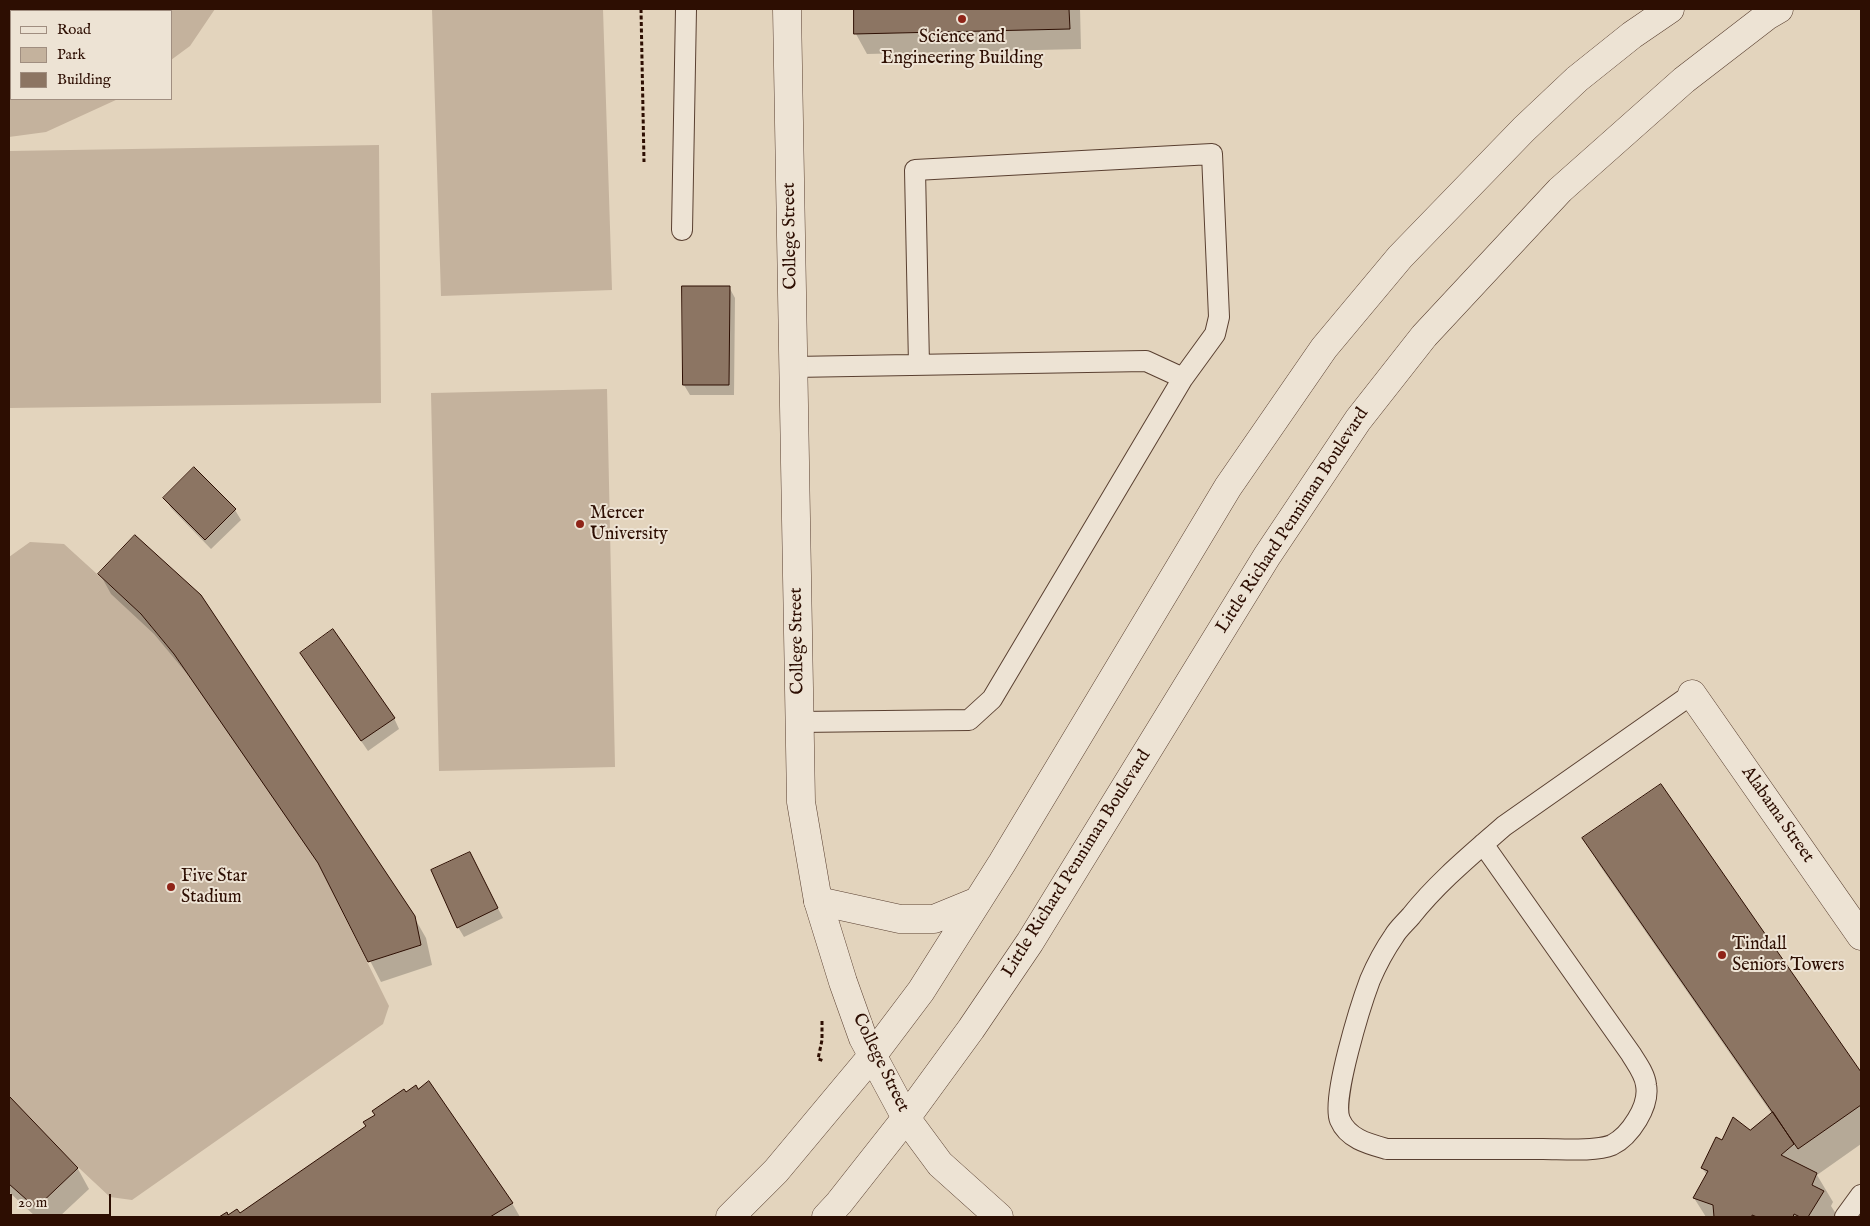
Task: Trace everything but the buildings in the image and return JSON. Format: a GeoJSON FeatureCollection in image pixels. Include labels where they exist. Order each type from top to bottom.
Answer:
{"type":"FeatureCollection","features":[{"type":"Feature","properties":{"kind":"street","name":"College Street"},"geometry":{"type":"LineString","coordinates":[[787,9],[801,802],[818,901],[843,982],[863,1038],[906,1118],[940,1164],[999,1217]]}},
{"type":"Feature","properties":{"kind":"street"},"geometry":{"type":"LineString","coordinates":[[730,1217],[776,1171],[872,1056],[921,991],[978,901],[1228,487],[1324,348],[1400,257],[1524,129],[1577,79],[1632,35],[1670,9]]}},
{"type":"Feature","properties":{"kind":"street","name":"Little Richard Penniman Boulevard"},"geometry":{"type":"LineString","coordinates":[[826,1217],[839,1204],[906,1118],[971,1029],[1030,942],[1267,556],[1358,420],[1424,336],[1560,190],[1684,80],[1767,16],[1779,9]]}},
{"type":"Feature","properties":{"kind":"street","name":"Alabama Street"},"geometry":{"type":"LineString","coordinates":[[1692,694],[1861,936]]}},
{"type":"Feature","properties":{"kind":"street"},"geometry":{"type":"LineString","coordinates":[[818,901],[900,919],[934,919],[978,901]]}},
{"type":"Feature","properties":{"kind":"lane"},"geometry":{"type":"LineString","coordinates":[[682,230],[686,9]]}},
{"type":"Feature","properties":{"kind":"lane"},"geometry":{"type":"LineString","coordinates":[[799,722],[969,720],[992,699],[1183,378],[1215,334],[1219,317],[1212,154],[915,170],[919,365]]}},
{"type":"Feature","properties":{"kind":"lane"},"geometry":{"type":"LineString","coordinates":[[792,368],[1146,361],[1183,378]]}},
{"type":"Feature","properties":{"kind":"lane"},"geometry":{"type":"LineString","coordinates":[[1482,844],[1631,1054],[1643,1074],[1647,1086],[1645,1100],[1637,1121],[1628,1134],[1611,1145],[1576,1149],[1387,1149],[1368,1144],[1343,1127],[1339,1118],[1338,1100],[1345,1064],[1371,980],[1394,936],[1432,890],[1482,844],[1523,812],[1692,694]]}},
{"type":"Feature","properties":{"kind":"lane"},"geometry":{"type":"LineString","coordinates":[[1845,1217],[1861,1195]]}},
{"type":"Feature","properties":{"kind":"path"},"geometry":{"type":"LineString","coordinates":[[641,9],[644,162]]}},
{"type":"Feature","properties":{"kind":"green space"},"geometry":{"type":"Polygon","coordinates":[[[9,9],[215,9],[190,46],[172,59],[172,10],[10,10],[10,100],[116,100],[46,132],[9,137],[9,9]]]}},
{"type":"Feature","properties":{"kind":"green space"},"geometry":{"type":"Polygon","coordinates":[[[432,9],[603,9],[612,290],[441,296],[432,9]]]}},
{"type":"Feature","properties":{"kind":"green space"},"geometry":{"type":"Polygon","coordinates":[[[379,145],[381,403],[9,408],[9,151],[379,145]]]}},
{"type":"Feature","properties":{"kind":"green space"},"geometry":{"type":"Polygon","coordinates":[[[607,389],[615,767],[439,771],[431,393],[607,389]]]}},
{"type":"Feature","properties":{"kind":"green space","name":"Five Star Stadium"},"geometry":{"type":"Polygon","coordinates":[[[30,542],[64,544],[141,614],[174,654],[318,863],[389,1006],[383,1024],[132,1200],[110,1197],[34,1126],[9,1097],[9,557],[30,542]]]}},
{"type":"Feature","properties":{"kind":"place","name":"Science and Engineering Building"},"geometry":{"type":"Point","coordinates":[962,19]}},
{"type":"Feature","properties":{"kind":"place","name":"Mercer University"},"geometry":{"type":"Point","coordinates":[580,524]}},
{"type":"Feature","properties":{"kind":"place","name":"Five Star Stadium"},"geometry":{"type":"Point","coordinates":[171,887]}},
{"type":"Feature","properties":{"kind":"place","name":"Tindall Seniors Towers"},"geometry":{"type":"Point","coordinates":[1722,955]}}]}
